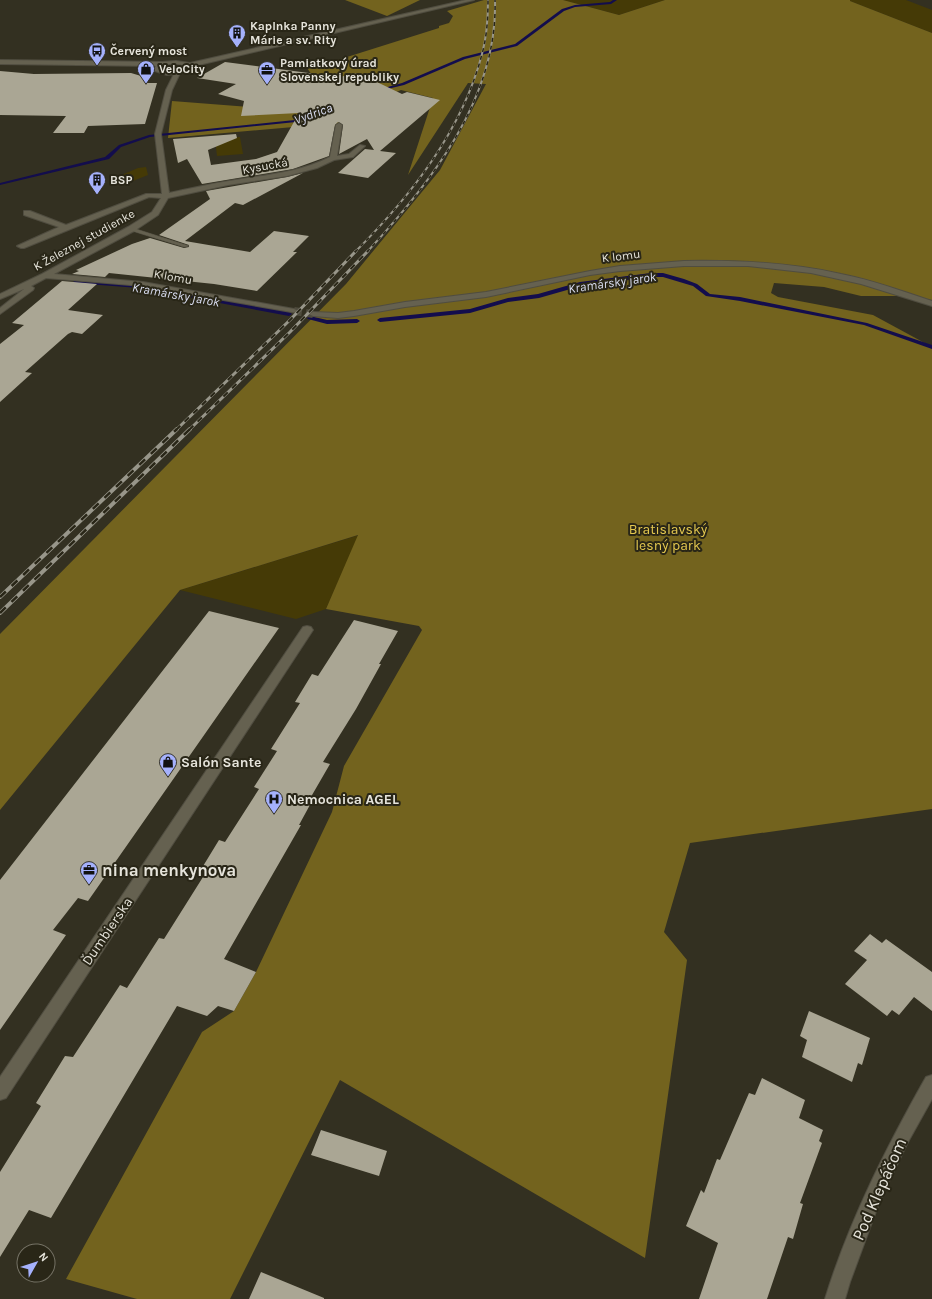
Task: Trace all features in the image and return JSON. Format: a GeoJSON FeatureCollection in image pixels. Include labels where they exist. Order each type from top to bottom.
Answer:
{"type":"FeatureCollection","features":[{"type":"Feature","properties":{"kind":"street"},"geometry":{"type":"LineString","coordinates":[[0,62],[122,62],[163,64],[180,62],[190,64],[472,0]]}},
{"type":"Feature","properties":{"kind":"street"},"geometry":{"type":"LineString","coordinates":[[122,62],[156,69],[162,72],[177,73],[190,69],[190,64]]}},
{"type":"Feature","properties":{"kind":"street"},"geometry":{"type":"LineString","coordinates":[[156,69],[163,64]]}},
{"type":"Feature","properties":{"kind":"street"},"geometry":{"type":"LineString","coordinates":[[166,196],[158,134],[169,90],[177,73]]}},
{"type":"Feature","properties":{"kind":"street"},"geometry":{"type":"LineString","coordinates":[[333,158],[339,125]]}},
{"type":"Feature","properties":{"kind":"street","name":"Kysucká"},"geometry":{"type":"LineString","coordinates":[[21,246],[148,194],[166,196],[228,183],[287,174],[315,167],[333,158],[351,156],[362,146]]}},
{"type":"Feature","properties":{"kind":"street","name":"K Železnej studienke"},"geometry":{"type":"LineString","coordinates":[[0,297],[45,276],[131,229],[155,213],[166,196]]}},
{"type":"Feature","properties":{"kind":"street"},"geometry":{"type":"LineString","coordinates":[[27,213],[66,227]]}},
{"type":"Feature","properties":{"kind":"street","name":"K lomu"},"geometry":{"type":"LineString","coordinates":[[313,314],[340,315],[390,307],[459,299],[501,292],[589,273],[628,267],[692,264],[779,267],[840,276],[874,284],[932,304]]}},
{"type":"Feature","properties":{"kind":"street"},"geometry":{"type":"LineString","coordinates":[[0,312],[45,276]]}},
{"type":"Feature","properties":{"kind":"street","name":"K lomu"},"geometry":{"type":"LineString","coordinates":[[45,276],[143,284],[294,311]]}},
{"type":"Feature","properties":{"kind":"street","name":"Ďumbierska"},"geometry":{"type":"LineString","coordinates":[[0,1092],[307,630]]}},
{"type":"Feature","properties":{"kind":"street","name":"Pod Klepáčom"},"geometry":{"type":"LineString","coordinates":[[835,1299],[840,1282],[874,1194],[902,1136],[932,1083]]}},
{"type":"Feature","properties":{"kind":"lane"},"geometry":{"type":"LineString","coordinates":[[131,229],[186,246]]}},
{"type":"Feature","properties":{"kind":"shaded area"},"geometry":{"type":"Polygon","coordinates":[[[563,0],[665,0],[619,15],[563,0]]]}},
{"type":"Feature","properties":{"kind":"shaded area"},"geometry":{"type":"Polygon","coordinates":[[[906,0],[932,10],[932,33],[850,1],[906,0]]]}},
{"type":"Feature","properties":{"kind":"shaded area"},"geometry":{"type":"Polygon","coordinates":[[[240,137],[243,154],[217,156],[215,139],[240,137]]]}},
{"type":"Feature","properties":{"kind":"shaded area"},"geometry":{"type":"Polygon","coordinates":[[[146,167],[148,175],[133,181],[119,176],[138,168],[146,167]]]}},
{"type":"Feature","properties":{"kind":"shaded area"},"geometry":{"type":"Polygon","coordinates":[[[359,535],[326,609],[296,619],[180,590],[359,535]]]}},
{"type":"Feature","properties":{"kind":"green space"},"geometry":{"type":"Polygon","coordinates":[[[345,0],[420,0],[387,16],[345,0]]]}},
{"type":"Feature","properties":{"kind":"green space","name":"Bratislavský lesný park"},"geometry":{"type":"Polygon","coordinates":[[[484,0],[563,0],[619,15],[665,0],[850,0],[932,33],[932,300],[904,296],[861,296],[824,287],[774,283],[771,293],[778,297],[873,315],[932,347],[932,809],[690,843],[664,932],[687,960],[645,1258],[340,1080],[230,1299],[137,1299],[66,1279],[202,1032],[234,1011],[256,972],[332,812],[344,766],[422,630],[419,626],[326,609],[358,535],[180,590],[0,810],[0,634],[346,284],[440,170],[486,84],[468,83],[408,175],[433,98],[401,90],[349,113],[334,127],[305,126],[168,138],[172,101],[288,110],[324,92],[307,68],[328,63],[439,28],[439,26],[449,23],[453,16],[447,11],[484,0]]]}},
{"type":"Feature","properties":{"kind":"building"},"geometry":{"type":"Polygon","coordinates":[[[225,62],[339,77],[358,73],[402,94],[407,92],[440,100],[380,151],[396,153],[368,178],[338,173],[365,149],[374,150],[367,139],[339,154],[343,125],[338,122],[335,125],[329,156],[293,169],[202,184],[187,159],[178,163],[173,139],[236,134],[237,138],[208,150],[211,165],[256,159],[277,152],[299,113],[241,116],[244,101],[218,94],[236,84],[197,78],[225,62]]]}},
{"type":"Feature","properties":{"kind":"building"},"geometry":{"type":"Polygon","coordinates":[[[0,71],[34,74],[131,73],[148,78],[147,83],[157,83],[145,124],[88,126],[84,133],[53,133],[66,116],[0,115],[0,71]]]}},
{"type":"Feature","properties":{"kind":"building"},"geometry":{"type":"Polygon","coordinates":[[[303,173],[243,205],[235,203],[185,241],[250,252],[274,231],[309,236],[293,252],[297,252],[257,291],[214,284],[109,273],[105,277],[72,274],[79,271],[76,270],[132,244],[150,238],[184,248],[189,247],[189,245],[159,235],[210,199],[206,191],[303,173]]]}},
{"type":"Feature","properties":{"kind":"building"},"geometry":{"type":"Polygon","coordinates":[[[62,281],[97,284],[68,310],[103,315],[82,334],[72,332],[68,334],[25,372],[32,373],[0,402],[0,344],[24,325],[12,323],[62,281]]]}},
{"type":"Feature","properties":{"kind":"building"},"geometry":{"type":"Polygon","coordinates":[[[209,611],[279,628],[88,901],[78,898],[53,930],[66,935],[0,1030],[0,880],[209,611]]]}},
{"type":"Feature","properties":{"kind":"building"},"geometry":{"type":"Polygon","coordinates":[[[354,620],[398,631],[356,709],[323,762],[330,764],[308,802],[311,803],[299,825],[301,825],[224,959],[256,972],[234,1011],[218,1006],[207,1016],[177,1006],[51,1218],[29,1210],[0,1257],[0,1172],[41,1106],[36,1103],[65,1056],[73,1057],[120,985],[127,988],[159,938],[164,939],[203,877],[197,876],[219,840],[225,842],[259,789],[254,787],[277,751],[271,749],[300,703],[295,702],[312,674],[318,676],[354,620]]]}},
{"type":"Feature","properties":{"kind":"building"},"geometry":{"type":"Polygon","coordinates":[[[870,934],[882,943],[886,939],[932,972],[932,1011],[914,997],[899,1015],[892,1010],[887,1016],[845,984],[867,960],[854,951],[870,934]]]}},
{"type":"Feature","properties":{"kind":"building"},"geometry":{"type":"Polygon","coordinates":[[[809,1011],[870,1038],[862,1065],[858,1063],[852,1082],[802,1057],[807,1040],[800,1036],[809,1011]]]}},
{"type":"Feature","properties":{"kind":"building"},"geometry":{"type":"Polygon","coordinates":[[[762,1078],[805,1100],[799,1118],[823,1130],[819,1141],[822,1143],[800,1203],[803,1204],[793,1239],[788,1237],[767,1299],[699,1299],[718,1243],[686,1226],[701,1190],[704,1193],[717,1159],[720,1160],[749,1093],[755,1095],[762,1078]]]}},
{"type":"Feature","properties":{"kind":"building"},"geometry":{"type":"Polygon","coordinates":[[[321,1130],[387,1151],[379,1176],[311,1155],[321,1130]]]}},
{"type":"Feature","properties":{"kind":"building"},"geometry":{"type":"Polygon","coordinates":[[[261,1272],[324,1298],[324,1299],[249,1299],[261,1272]]]}},
{"type":"Feature","properties":{"kind":"waterway","name":"Vydrica"},"geometry":{"type":"LineString","coordinates":[[379,90],[403,84],[464,58],[516,45],[563,10],[575,6],[611,3],[615,0]]}},
{"type":"Feature","properties":{"kind":"waterway","name":"Vydrica"},"geometry":{"type":"LineString","coordinates":[[0,184],[107,158],[120,146],[149,136],[296,121],[304,118]]}},
{"type":"Feature","properties":{"kind":"waterway","name":"Kramársky jarok"},"geometry":{"type":"LineString","coordinates":[[380,320],[470,311],[508,300],[539,296],[580,284],[651,275],[663,275],[695,285],[708,295],[740,299],[865,324],[932,347]]}},
{"type":"Feature","properties":{"kind":"waterway","name":"Kramársky jarok"},"geometry":{"type":"LineString","coordinates":[[76,282],[139,286],[289,314]]}},
{"type":"Feature","properties":{"kind":"waterway","name":"Kramársky jarok"},"geometry":{"type":"LineString","coordinates":[[310,318],[327,322],[357,321]]}},
{"type":"Feature","properties":{"kind":"tunnel"},"geometry":{"type":"LineString","coordinates":[[294,311],[313,314]]}},
{"type":"Feature","properties":{"kind":"railway"},"geometry":{"type":"LineString","coordinates":[[355,252],[395,209],[432,161],[448,136],[473,82],[482,54],[487,27],[488,0]]}},
{"type":"Feature","properties":{"kind":"railway"},"geometry":{"type":"LineString","coordinates":[[367,252],[414,198],[456,137],[472,105],[485,71],[493,36],[495,0]]}},
{"type":"Feature","properties":{"kind":"railway"},"geometry":{"type":"LineString","coordinates":[[176,430],[291,319],[356,251]]}},
{"type":"Feature","properties":{"kind":"railway"},"geometry":{"type":"LineString","coordinates":[[189,430],[290,332],[368,251]]}},
{"type":"Feature","properties":{"kind":"railway"},"geometry":{"type":"LineString","coordinates":[[0,597],[177,429]]}},
{"type":"Feature","properties":{"kind":"railway"},"geometry":{"type":"LineString","coordinates":[[0,613],[190,429]]}},
{"type":"Feature","properties":{"kind":"place","name":"Kaplnka Panny Márie a sv. Rity"},"geometry":{"type":"Point","coordinates":[237,48]}},
{"type":"Feature","properties":{"kind":"place","name":"Červený most"},"geometry":{"type":"Point","coordinates":[97,66]}},
{"type":"Feature","properties":{"kind":"place","name":"VeloCity"},"geometry":{"type":"Point","coordinates":[146,84]}},
{"type":"Feature","properties":{"kind":"place","name":"Pamiatkový úrad Slovenskej republiky"},"geometry":{"type":"Point","coordinates":[267,85]}},
{"type":"Feature","properties":{"kind":"place","name":"BSP"},"geometry":{"type":"Point","coordinates":[97,195]}},
{"type":"Feature","properties":{"kind":"place","name":"Salón Sante"},"geometry":{"type":"Point","coordinates":[168,777]}},
{"type":"Feature","properties":{"kind":"place","name":"Nemocnica AGEL"},"geometry":{"type":"Point","coordinates":[274,814]}},
{"type":"Feature","properties":{"kind":"place","name":"nina menkynova"},"geometry":{"type":"Point","coordinates":[89,885]}}]}
